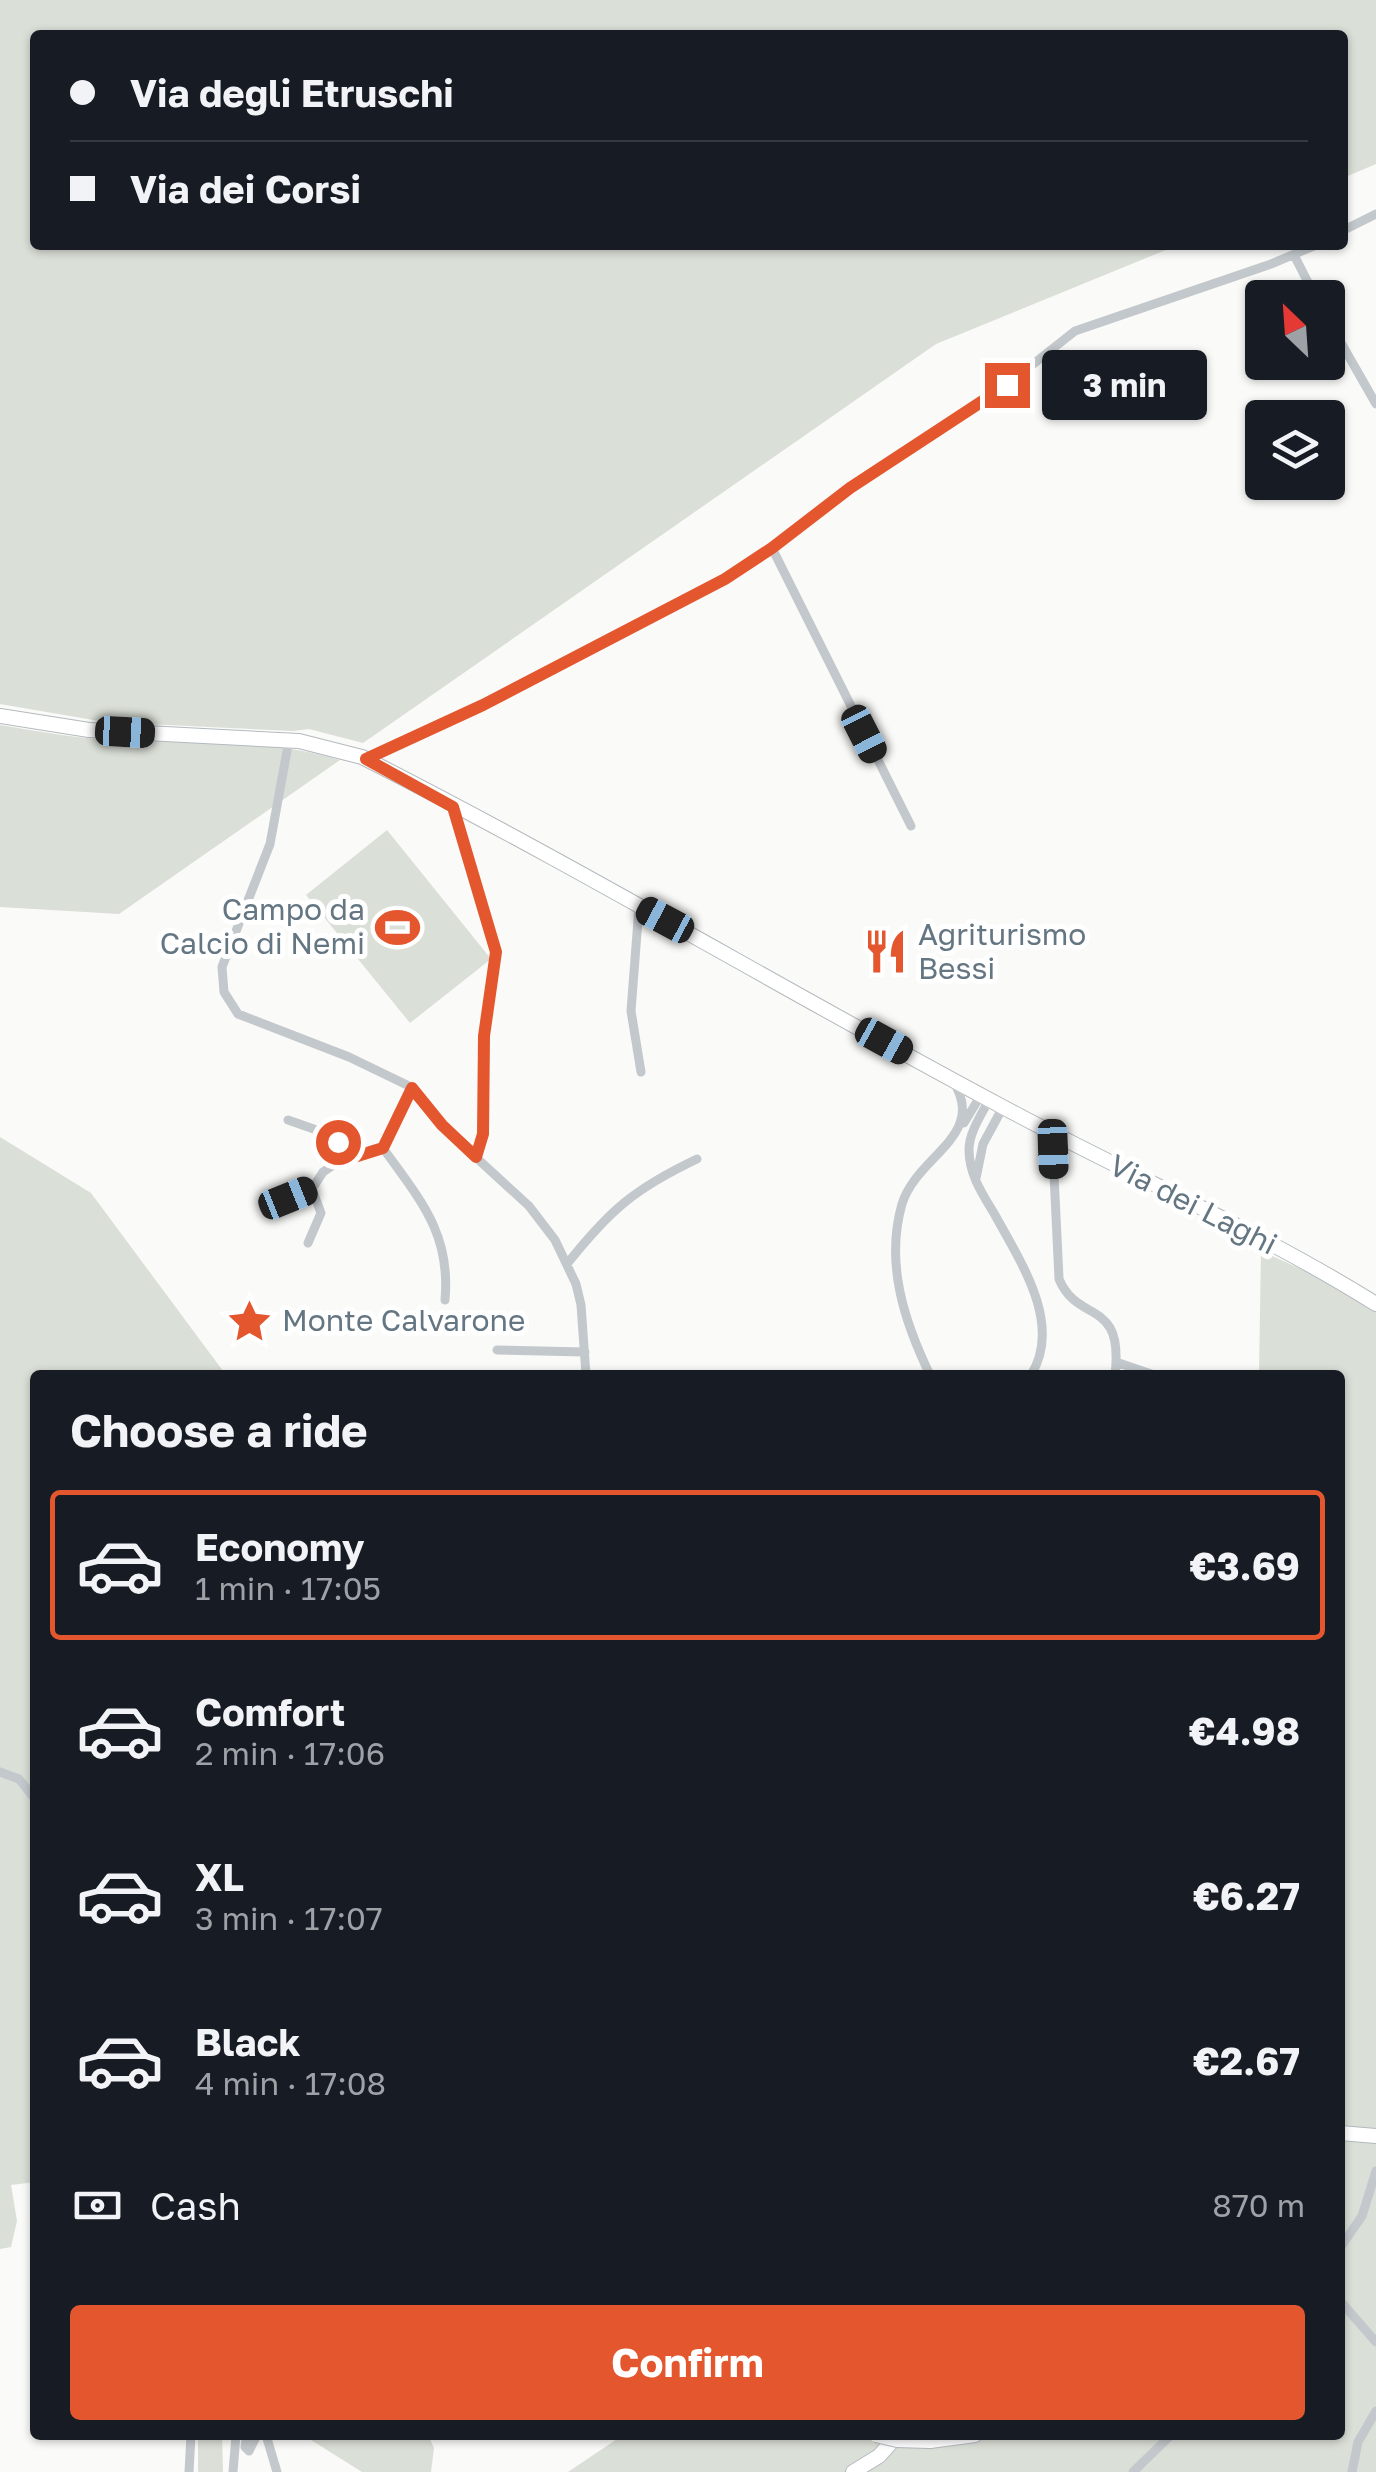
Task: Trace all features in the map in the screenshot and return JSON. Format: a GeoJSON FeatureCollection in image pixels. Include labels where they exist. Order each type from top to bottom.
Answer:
{"type":"FeatureCollection","features":[{"type":"Feature","properties":{"kind":"main road","name":"Via dei Laghi"},"geometry":{"type":"LineString","coordinates":[[0,716],[89,730],[289,740],[366,759],[991,1101],[1376,1304]]}},
{"type":"Feature","properties":{"kind":"main road"},"geometry":{"type":"LineString","coordinates":[[1345,2133],[1376,2136]]}},
{"type":"Feature","properties":{"kind":"main road"},"geometry":{"type":"LineString","coordinates":[[854,2472],[893,2440]]}},
{"type":"Feature","properties":{"kind":"main road"},"geometry":{"type":"LineString","coordinates":[[898,2440],[938,2440]]}},
{"type":"Feature","properties":{"kind":"street"},"geometry":{"type":"LineString","coordinates":[[1348,228],[1376,214]]}},
{"type":"Feature","properties":{"kind":"street"},"geometry":{"type":"LineString","coordinates":[[366,759],[483,705],[709,588],[772,548],[850,488],[1013,381],[1075,331],[1305,250]]}},
{"type":"Feature","properties":{"kind":"street"},"geometry":{"type":"LineString","coordinates":[[1294,255],[1307,280]]}},
{"type":"Feature","properties":{"kind":"street"},"geometry":{"type":"LineString","coordinates":[[1345,350],[1376,404]]}},
{"type":"Feature","properties":{"kind":"street"},"geometry":{"type":"LineString","coordinates":[[772,548],[911,826]]}},
{"type":"Feature","properties":{"kind":"street"},"geometry":{"type":"LineString","coordinates":[[289,740],[270,844],[222,967],[224,992],[234,1010],[247,1019],[349,1056],[412,1088],[442,1125],[536,1213],[567,1264],[580,1298],[586,1370]]}},
{"type":"Feature","properties":{"kind":"street"},"geometry":{"type":"LineString","coordinates":[[453,807],[496,952],[484,1036],[483,1134],[476,1157]]}},
{"type":"Feature","properties":{"kind":"street"},"geometry":{"type":"LineString","coordinates":[[639,907],[631,1011],[640,1072]]}},
{"type":"Feature","properties":{"kind":"street"},"geometry":{"type":"LineString","coordinates":[[951,1078],[964,1104],[962,1126]]}},
{"type":"Feature","properties":{"kind":"street"},"geometry":{"type":"LineString","coordinates":[[264,1208],[312,1189],[327,1169],[383,1148],[412,1088]]}},
{"type":"Feature","properties":{"kind":"street"},"geometry":{"type":"LineString","coordinates":[[928,1370],[899,1292],[896,1238],[908,1188],[962,1126],[991,1101]]}},
{"type":"Feature","properties":{"kind":"street"},"geometry":{"type":"LineString","coordinates":[[991,1101],[968,1148],[976,1181],[1016,1255],[1042,1318],[1044,1334],[1034,1370]]}},
{"type":"Feature","properties":{"kind":"street"},"geometry":{"type":"LineString","coordinates":[[976,1181],[991,1101]]}},
{"type":"Feature","properties":{"kind":"street"},"geometry":{"type":"LineString","coordinates":[[288,1120],[328,1134],[351,1158]]}},
{"type":"Feature","properties":{"kind":"street"},"geometry":{"type":"LineString","coordinates":[[1052,1133],[1058,1279],[1068,1295],[1109,1323],[1116,1340],[1115,1370]]}},
{"type":"Feature","properties":{"kind":"street"},"geometry":{"type":"LineString","coordinates":[[383,1148],[427,1211],[441,1239],[447,1263],[445,1300]]}},
{"type":"Feature","properties":{"kind":"street"},"geometry":{"type":"LineString","coordinates":[[567,1264],[620,1204],[654,1180],[697,1159]]}},
{"type":"Feature","properties":{"kind":"street"},"geometry":{"type":"LineString","coordinates":[[308,1242],[320,1213],[312,1189]]}},
{"type":"Feature","properties":{"kind":"street"},"geometry":{"type":"LineString","coordinates":[[497,1350],[585,1352]]}},
{"type":"Feature","properties":{"kind":"street"},"geometry":{"type":"LineString","coordinates":[[1116,1362],[1139,1370]]}},
{"type":"Feature","properties":{"kind":"street"},"geometry":{"type":"LineString","coordinates":[[0,1772],[19,1779],[30,1792]]}},
{"type":"Feature","properties":{"kind":"street"},"geometry":{"type":"LineString","coordinates":[[1345,2240],[1366,2208],[1376,2171]]}},
{"type":"Feature","properties":{"kind":"street"},"geometry":{"type":"LineString","coordinates":[[1345,2308],[1376,2342]]}},
{"type":"Feature","properties":{"kind":"street"},"geometry":{"type":"LineString","coordinates":[[1352,2472],[1359,2438],[1376,2411]]}},
{"type":"Feature","properties":{"kind":"street"},"geometry":{"type":"LineString","coordinates":[[189,2472],[191,2440]]}},
{"type":"Feature","properties":{"kind":"street"},"geometry":{"type":"LineString","coordinates":[[233,2472],[236,2440]]}},
{"type":"Feature","properties":{"kind":"street"},"geometry":{"type":"LineString","coordinates":[[267,2440],[277,2472]]}},
{"type":"Feature","properties":{"kind":"street"},"geometry":{"type":"LineString","coordinates":[[1133,2472],[1167,2440]]}},
{"type":"Feature","properties":{"kind":"shaded area"},"geometry":{"type":"Polygon","coordinates":[[[0,0],[1376,0],[1376,164],[1348,176],[1348,30],[30,30],[30,250],[1166,250],[936,344],[363,743],[309,729],[105,722],[0,704],[0,0]]]}},
{"type":"Feature","properties":{"kind":"shaded area"},"geometry":{"type":"Polygon","coordinates":[[[0,725],[108,740],[260,745],[340,760],[119,914],[0,907],[0,725]]]}},
{"type":"Feature","properties":{"kind":"shaded area","name":"Campo da Calcio di Nemi"},"geometry":{"type":"Polygon","coordinates":[[[387,830],[491,959],[410,1023],[306,895],[387,830]]]}},
{"type":"Feature","properties":{"kind":"shaded area"},"geometry":{"type":"Polygon","coordinates":[[[0,1137],[91,1193],[222,1370],[30,1370],[30,2183],[11,2185],[17,2221],[11,2247],[0,2249],[0,1137]]]}},
{"type":"Feature","properties":{"kind":"shaded area"},"geometry":{"type":"Polygon","coordinates":[[[1261,1251],[1314,1275],[1376,1312],[1376,2472],[568,2472],[616,2440],[1345,2440],[1345,1370],[1259,1370],[1261,1251]]]}},
{"type":"Feature","properties":{"kind":"shaded area"},"geometry":{"type":"Polygon","coordinates":[[[198,2440],[222,2440],[223,2472],[198,2472],[198,2440]]]}},
{"type":"Feature","properties":{"kind":"shaded area"},"geometry":{"type":"Polygon","coordinates":[[[311,2440],[430,2440],[434,2448],[431,2472],[362,2472],[311,2440]]]}},
{"type":"Feature","properties":{"kind":"place","name":"Campo da Calcio di Nemi"},"geometry":{"type":"Point","coordinates":[398,927]}},
{"type":"Feature","properties":{"kind":"place","name":"Agriturismo Bessi"},"geometry":{"type":"Point","coordinates":[885,952]}},
{"type":"Feature","properties":{"kind":"place","name":"Monte Calvarone"},"geometry":{"type":"Point","coordinates":[249,1321]}},
{"type":"Feature","properties":{"kind":"route"},"geometry":{"type":"LineString","coordinates":[[338,1142],[351,1158],[383,1148],[412,1088],[442,1125],[476,1157],[483,1134],[485,1026],[497,960],[494,936],[453,807],[366,759],[483,705],[725,579],[850,488],[1007,385]]}}]}
